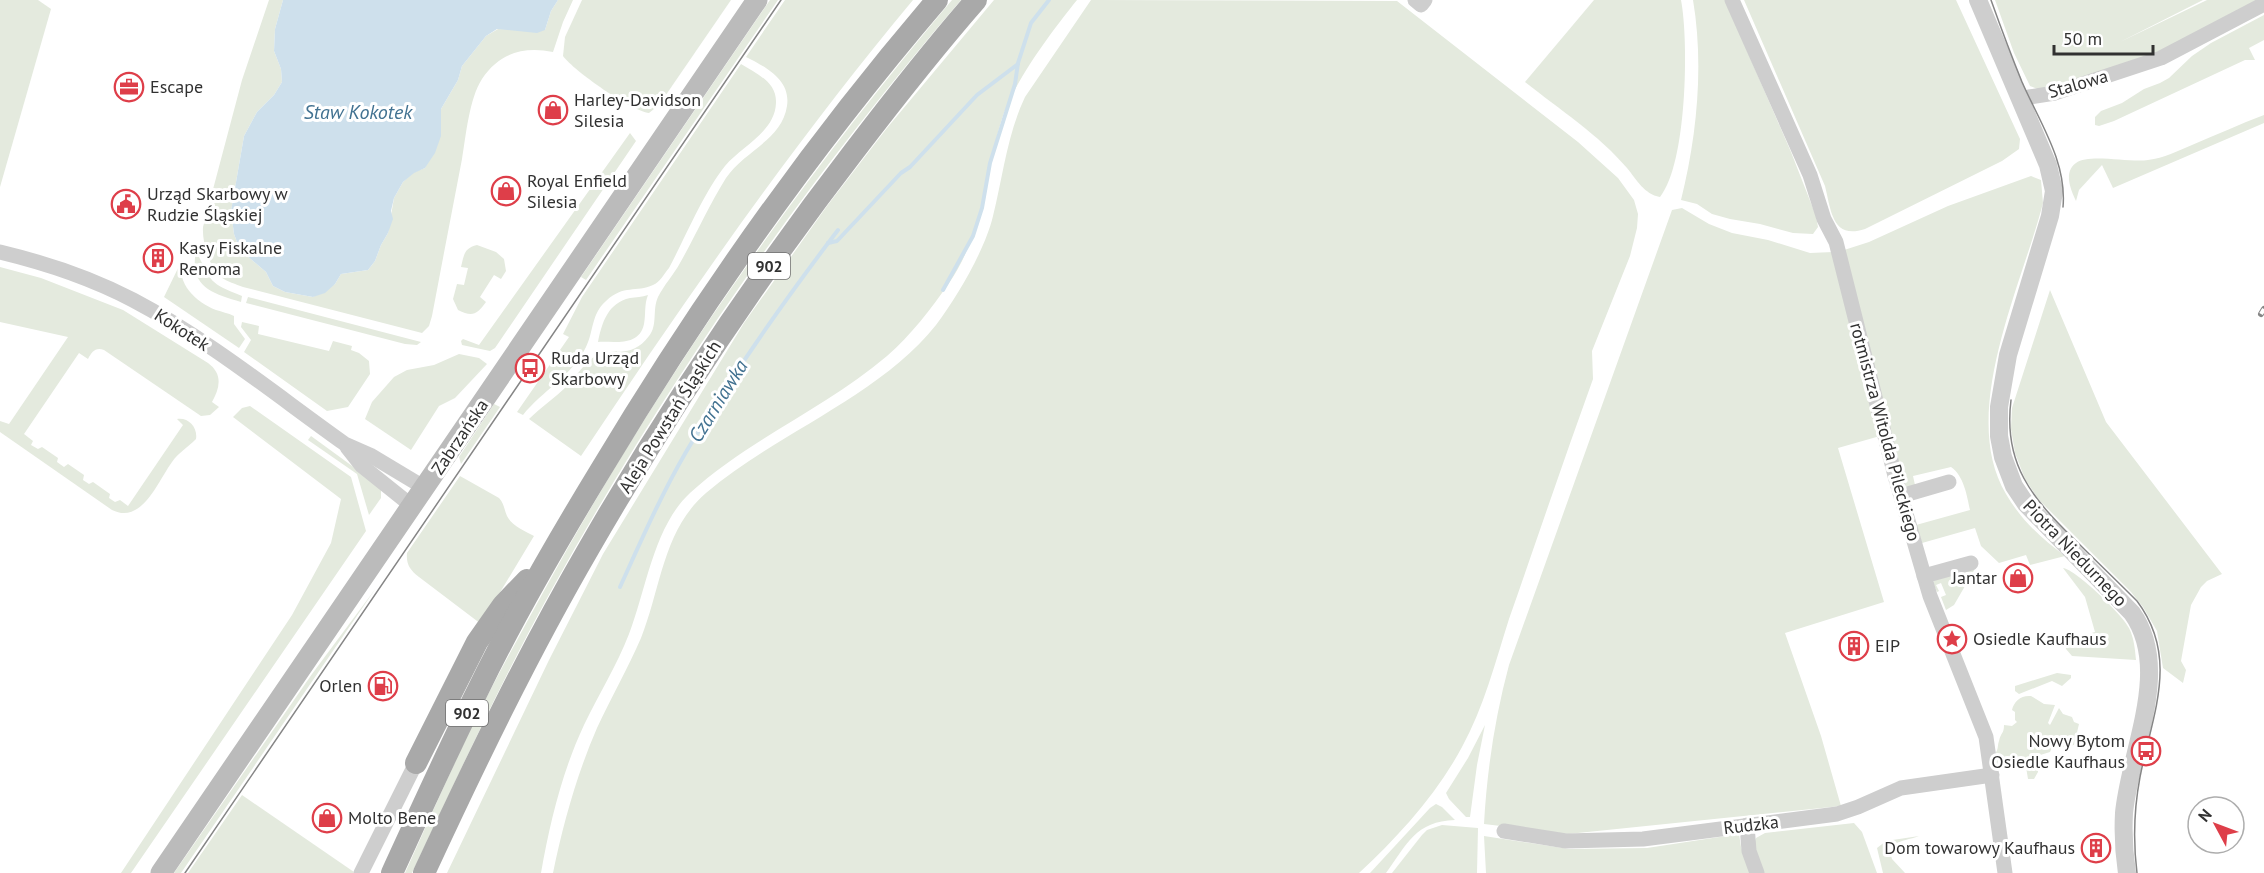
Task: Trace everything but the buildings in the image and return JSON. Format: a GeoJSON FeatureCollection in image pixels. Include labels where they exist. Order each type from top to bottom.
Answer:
{"type":"FeatureCollection","features":[{"type":"Feature","properties":{"kind":"main road","name":"Zabrzańska"},"geometry":{"type":"LineString","coordinates":[[161,873],[757,0]]}},
{"type":"Feature","properties":{"kind":"main road","name":"Aleja Powstań Śląskich"},"geometry":{"type":"LineString","coordinates":[[392,873],[478,688],[549,557],[653,384],[729,268],[856,99],[937,0]]}},
{"type":"Feature","properties":{"kind":"main road","name":"Aleja Powstań Śląskich"},"geometry":{"type":"LineString","coordinates":[[424,873],[533,651],[588,550],[659,431],[728,326],[813,204],[976,0]]}},
{"type":"Feature","properties":{"kind":"main road"},"geometry":{"type":"LineString","coordinates":[[416,763],[489,622],[549,557]]}},
{"type":"Feature","properties":{"kind":"street","name":"rotmistrza Witolda Pileckiego"},"geometry":{"type":"LineString","coordinates":[[1732,0],[1810,175],[1824,219],[1836,242],[1901,496],[1924,576],[1985,732],[2005,873]]}},
{"type":"Feature","properties":{"kind":"street","name":"Piotra Niedurnego"},"geometry":{"type":"LineString","coordinates":[[1978,0],[2048,165],[2054,191],[2053,202],[2004,371],[1999,407],[1999,436],[2006,467],[2014,486],[2026,504],[2132,613],[2141,626],[2148,646],[2150,680],[2124,814],[2127,873]]}},
{"type":"Feature","properties":{"kind":"street","name":"Stalowa"},"geometry":{"type":"LineString","coordinates":[[2021,100],[2055,93],[2161,58],[2264,4]]}},
{"type":"Feature","properties":{"kind":"street","name":"Kokotek"},"geometry":{"type":"LineString","coordinates":[[0,252],[70,273],[147,308],[203,344],[345,444],[370,455],[425,488]]}},
{"type":"Feature","properties":{"kind":"street","name":"Kokotek"},"geometry":{"type":"LineString","coordinates":[[345,444],[362,466],[412,506]]}},
{"type":"Feature","properties":{"kind":"street"},"geometry":{"type":"LineString","coordinates":[[1901,496],[1949,482]]}},
{"type":"Feature","properties":{"kind":"street"},"geometry":{"type":"LineString","coordinates":[[1924,576],[1971,563]]}},
{"type":"Feature","properties":{"kind":"street"},"geometry":{"type":"LineString","coordinates":[[361,873],[416,763]]}},
{"type":"Feature","properties":{"kind":"street","name":"Rudzka"},"geometry":{"type":"LineString","coordinates":[[1504,831],[1566,841],[1643,839],[1837,814],[1901,788],[1992,776]]}},
{"type":"Feature","properties":{"kind":"street"},"geometry":{"type":"LineString","coordinates":[[1747,825],[1749,851],[1757,873]]}},
{"type":"Feature","properties":{"kind":"shaded area"},"geometry":{"type":"Polygon","coordinates":[[[0,0],[38,0],[51,9],[0,187],[0,0]]]}},
{"type":"Feature","properties":{"kind":"shaded area"},"geometry":{"type":"Polygon","coordinates":[[[269,0],[283,0],[275,29],[274,51],[281,69],[282,82],[274,95],[257,112],[244,136],[231,211],[234,234],[240,250],[266,272],[273,286],[285,292],[313,297],[335,284],[341,274],[368,270],[375,261],[388,233],[394,198],[403,182],[414,172],[425,168],[440,122],[441,109],[458,80],[462,66],[486,36],[498,29],[545,30],[551,11],[558,0],[573,0],[553,52],[522,51],[504,57],[489,70],[478,87],[469,118],[432,316],[429,326],[422,333],[243,287],[221,277],[210,261],[205,247],[203,227],[242,80],[269,0]]]}},
{"type":"Feature","properties":{"kind":"shaded area"},"geometry":{"type":"Polygon","coordinates":[[[582,0],[731,0],[659,105],[649,113],[641,111],[603,89],[563,56],[565,37],[582,0]]]}},
{"type":"Feature","properties":{"kind":"shaded area"},"geometry":{"type":"Polygon","coordinates":[[[770,0],[778,0],[586,280],[581,277],[770,0]]]}},
{"type":"Feature","properties":{"kind":"shaded area"},"geometry":{"type":"Polygon","coordinates":[[[785,0],[913,0],[782,167],[660,339],[581,456],[529,419],[567,386],[595,356],[601,353],[628,351],[642,344],[649,336],[652,332],[658,297],[680,263],[726,178],[742,160],[778,128],[787,106],[785,89],[769,70],[746,57],[785,0]]]}},
{"type":"Feature","properties":{"kind":"shaded area"},"geometry":{"type":"Polygon","coordinates":[[[952,0],[961,0],[903,69],[794,211],[691,358],[643,434],[596,511],[533,624],[412,873],[405,873],[463,745],[493,686],[545,589],[635,434],[734,284],[786,211],[895,69],[952,0]]]}},
{"type":"Feature","properties":{"kind":"shaded area"},"geometry":{"type":"Polygon","coordinates":[[[994,0],[1077,0],[1034,58],[1006,107],[976,225],[969,245],[949,283],[920,321],[887,356],[839,392],[737,456],[690,493],[678,507],[652,559],[624,646],[584,725],[569,761],[553,816],[541,873],[447,873],[549,660],[603,554],[744,323],[827,206],[887,128],[994,0]]]}},
{"type":"Feature","properties":{"kind":"shaded area"},"geometry":{"type":"Polygon","coordinates":[[[1091,0],[1397,1],[1578,142],[1618,178],[1634,200],[1638,214],[1637,228],[1630,256],[1592,351],[1593,379],[1509,619],[1483,701],[1470,732],[1452,764],[1416,814],[1359,873],[553,873],[566,818],[583,763],[597,728],[641,638],[665,561],[681,524],[706,493],[763,452],[857,394],[886,373],[913,350],[936,325],[953,301],[984,243],[993,216],[1010,141],[1025,97],[1091,0]]]}},
{"type":"Feature","properties":{"kind":"shaded area"},"geometry":{"type":"Polygon","coordinates":[[[1594,0],[1681,0],[1684,19],[1685,72],[1681,131],[1669,181],[1660,197],[1645,190],[1604,144],[1525,82],[1594,0]]]}},
{"type":"Feature","properties":{"kind":"shaded area"},"geometry":{"type":"Polygon","coordinates":[[[1693,0],[1725,0],[1791,152],[1816,216],[1818,227],[1813,234],[1793,233],[1730,219],[1712,214],[1697,204],[1681,200],[1695,126],[1697,100],[1698,50],[1693,0]]]}},
{"type":"Feature","properties":{"kind":"shaded area"},"geometry":{"type":"Polygon","coordinates":[[[1744,0],[1956,0],[2020,139],[2019,149],[2002,161],[1865,229],[1854,231],[1839,227],[1832,213],[1825,186],[1744,0]]]}},
{"type":"Feature","properties":{"kind":"shaded area"},"geometry":{"type":"Polygon","coordinates":[[[1995,0],[2203,0],[2120,42],[2207,0],[2261,0],[2167,49],[2051,90],[2040,90],[2030,86],[2014,53],[1995,0]]]}},
{"type":"Feature","properties":{"kind":"shaded area"},"geometry":{"type":"Polygon","coordinates":[[[2264,15],[2264,40],[2249,48],[2255,60],[2245,60],[2114,121],[2099,126],[2095,125],[2095,117],[2101,111],[2122,103],[2144,89],[2169,78],[2192,56],[2211,43],[2264,15]]]}},
{"type":"Feature","properties":{"kind":"shaded area"},"geometry":{"type":"Polygon","coordinates":[[[741,64],[765,79],[773,89],[776,103],[770,122],[725,166],[717,177],[669,268],[660,280],[647,287],[619,292],[606,301],[595,317],[586,347],[573,366],[523,415],[517,412],[569,337],[563,334],[582,297],[741,64]]]}},
{"type":"Feature","properties":{"kind":"shaded area"},"geometry":{"type":"Polygon","coordinates":[[[2264,115],[2264,123],[2113,188],[2102,165],[2079,190],[2076,201],[2074,197],[2069,181],[2070,171],[2076,163],[2082,160],[2100,158],[2140,161],[2160,158],[2264,115]]]}},
{"type":"Feature","properties":{"kind":"shaded area"},"geometry":{"type":"Polygon","coordinates":[[[630,133],[636,141],[495,348],[490,351],[462,345],[463,339],[479,345],[630,133]]]}},
{"type":"Feature","properties":{"kind":"shaded area"},"geometry":{"type":"Polygon","coordinates":[[[2031,176],[2041,180],[2043,203],[1999,349],[1991,388],[1989,426],[1993,462],[2006,494],[2032,528],[2065,556],[2030,565],[2026,555],[1999,563],[1981,546],[1975,528],[1922,543],[1916,525],[1970,510],[1966,493],[1962,481],[1951,467],[1913,476],[1915,485],[1907,487],[1904,484],[1841,251],[1869,242],[1948,206],[2031,176]]]}},
{"type":"Feature","properties":{"kind":"shaded area"},"geometry":{"type":"Polygon","coordinates":[[[1682,208],[1709,224],[1732,233],[1768,240],[1810,253],[1833,252],[1880,436],[1838,448],[1884,602],[1785,633],[1821,736],[1841,806],[1568,834],[1484,824],[1492,744],[1509,665],[1672,210],[1682,208]]]}},
{"type":"Feature","properties":{"kind":"shaded area"},"geometry":{"type":"Polygon","coordinates":[[[477,245],[496,252],[504,259],[506,271],[501,279],[494,275],[480,297],[486,302],[480,310],[474,314],[467,314],[458,310],[453,299],[457,284],[464,285],[468,268],[461,267],[465,253],[469,248],[477,245]]]}},
{"type":"Feature","properties":{"kind":"shaded area"},"geometry":{"type":"Polygon","coordinates":[[[196,251],[212,280],[242,296],[241,302],[205,287],[196,273],[196,251]]]}},
{"type":"Feature","properties":{"kind":"shaded area"},"geometry":{"type":"Polygon","coordinates":[[[182,260],[182,277],[189,291],[209,307],[234,316],[234,324],[245,339],[239,348],[164,297],[182,260]]]}},
{"type":"Feature","properties":{"kind":"shaded area"},"geometry":{"type":"Polygon","coordinates":[[[0,267],[41,278],[123,310],[208,363],[216,372],[219,381],[212,402],[219,407],[210,415],[201,416],[104,350],[94,351],[88,359],[79,353],[24,434],[33,441],[31,445],[38,449],[42,447],[58,458],[57,462],[64,467],[68,464],[84,475],[83,480],[89,484],[93,482],[110,494],[109,498],[115,502],[120,500],[128,506],[183,425],[177,419],[188,421],[194,427],[196,439],[174,459],[148,499],[132,512],[123,513],[112,510],[0,432],[0,421],[9,424],[68,337],[0,322],[0,267]]]}},
{"type":"Feature","properties":{"kind":"shaded area"},"geometry":{"type":"Polygon","coordinates":[[[2050,290],[2106,422],[2222,574],[2207,581],[2201,587],[2191,605],[2181,661],[2186,670],[2183,683],[2163,668],[2157,631],[2143,607],[2131,592],[2039,500],[2025,479],[2015,453],[2011,429],[2012,408],[2050,290]]]}},
{"type":"Feature","properties":{"kind":"shaded area"},"geometry":{"type":"Polygon","coordinates":[[[648,295],[644,324],[637,336],[632,340],[619,342],[598,342],[607,314],[616,304],[630,298],[648,295]]]}},
{"type":"Feature","properties":{"kind":"shaded area"},"geometry":{"type":"Polygon","coordinates":[[[248,297],[421,342],[417,345],[405,344],[246,303],[248,297]]]}},
{"type":"Feature","properties":{"kind":"shaded area"},"geometry":{"type":"Polygon","coordinates":[[[242,322],[259,326],[258,334],[329,351],[333,341],[352,346],[351,350],[369,361],[370,374],[348,407],[327,411],[244,352],[251,340],[241,327],[242,322]]]}},
{"type":"Feature","properties":{"kind":"shaded area"},"geometry":{"type":"Polygon","coordinates":[[[459,354],[479,358],[487,364],[455,398],[439,406],[411,450],[365,419],[372,402],[394,377],[407,370],[434,365],[459,354]]]}},
{"type":"Feature","properties":{"kind":"shaded area"},"geometry":{"type":"Polygon","coordinates":[[[494,404],[500,407],[461,464],[459,457],[494,404]]]}},
{"type":"Feature","properties":{"kind":"shaded area"},"geometry":{"type":"Polygon","coordinates":[[[250,406],[351,477],[366,531],[131,873],[121,873],[292,615],[331,543],[341,499],[233,417],[242,408],[250,406]]]}},
{"type":"Feature","properties":{"kind":"shaded area"},"geometry":{"type":"Polygon","coordinates":[[[311,436],[370,479],[381,490],[381,498],[369,515],[357,474],[308,440],[311,436]]]}},
{"type":"Feature","properties":{"kind":"shaded area"},"geometry":{"type":"Polygon","coordinates":[[[460,476],[499,498],[512,523],[534,536],[481,624],[416,574],[407,560],[407,553],[460,476]]]}},
{"type":"Feature","properties":{"kind":"shaded area"},"geometry":{"type":"Polygon","coordinates":[[[1976,567],[1954,605],[1946,610],[1941,597],[1946,595],[1941,583],[1936,585],[1939,591],[1937,592],[1934,580],[1976,567]]]}},
{"type":"Feature","properties":{"kind":"shaded area"},"geometry":{"type":"Polygon","coordinates":[[[2063,568],[2088,584],[2125,622],[2132,636],[2136,660],[2072,656],[2066,649],[2064,641],[2095,632],[2085,597],[2063,568]]]}},
{"type":"Feature","properties":{"kind":"shaded area"},"geometry":{"type":"Polygon","coordinates":[[[376,588],[181,873],[174,873],[312,674],[376,588]]]}},
{"type":"Feature","properties":{"kind":"shaded area"},"geometry":{"type":"Polygon","coordinates":[[[2057,673],[2071,675],[2071,678],[2062,686],[2052,681],[2019,694],[2015,691],[2015,686],[2057,673]]]}},
{"type":"Feature","properties":{"kind":"shaded area"},"geometry":{"type":"Polygon","coordinates":[[[2031,696],[2044,704],[2055,705],[2048,723],[2050,725],[2059,708],[2063,714],[2072,717],[2074,722],[2079,724],[2074,745],[2058,749],[2053,745],[2050,752],[2037,756],[2038,772],[2034,779],[2028,779],[2026,767],[2005,770],[1999,768],[1995,754],[2004,725],[2012,726],[2017,722],[2015,712],[2012,710],[2014,704],[2018,699],[2031,696]]]}},
{"type":"Feature","properties":{"kind":"shaded area"},"geometry":{"type":"Polygon","coordinates":[[[1485,725],[1470,817],[1466,817],[1446,793],[1485,725]]]}},
{"type":"Feature","properties":{"kind":"shaded area"},"geometry":{"type":"Polygon","coordinates":[[[242,795],[354,872],[188,873],[242,795]]]}},
{"type":"Feature","properties":{"kind":"shaded area"},"geometry":{"type":"Polygon","coordinates":[[[1436,804],[1455,820],[1442,821],[1422,830],[1407,844],[1386,873],[1370,873],[1430,808],[1436,804]]]}},
{"type":"Feature","properties":{"kind":"shaded area"},"geometry":{"type":"Polygon","coordinates":[[[1854,823],[1862,832],[1877,873],[1763,873],[1753,847],[1756,838],[1765,833],[1854,823]]]}},
{"type":"Feature","properties":{"kind":"shaded area"},"geometry":{"type":"Polygon","coordinates":[[[1442,825],[1478,828],[1477,873],[1392,873],[1427,830],[1442,825]]]}},
{"type":"Feature","properties":{"kind":"shaded area"},"geometry":{"type":"Polygon","coordinates":[[[1739,834],[1750,873],[1486,873],[1484,836],[1569,849],[1647,848],[1739,834]]]}},
{"type":"Feature","properties":{"kind":"shaded area"},"geometry":{"type":"Polygon","coordinates":[[[1919,836],[1894,846],[1888,846],[1892,859],[1905,873],[1883,873],[1877,848],[1886,841],[1919,836]]]}},
{"type":"Feature","properties":{"kind":"water","name":"Staw Kokotek"},"geometry":{"type":"Polygon","coordinates":[[[283,0],[558,0],[551,11],[545,30],[537,33],[497,29],[486,36],[462,66],[458,80],[441,109],[441,136],[435,153],[425,168],[403,182],[394,198],[391,211],[393,219],[375,261],[368,270],[341,274],[335,284],[325,293],[313,297],[285,292],[273,286],[266,272],[240,250],[234,234],[231,211],[244,136],[257,112],[274,95],[282,82],[281,69],[274,51],[275,29],[283,0]]]}},
{"type":"Feature","properties":{"kind":"waterway"},"geometry":{"type":"LineString","coordinates":[[943,290],[973,236],[982,208],[990,163],[1015,84],[1018,63],[1031,23],[1049,0]]}},
{"type":"Feature","properties":{"kind":"waterway"},"geometry":{"type":"LineString","coordinates":[[828,243],[837,241],[977,95],[1018,64]]}},
{"type":"Feature","properties":{"kind":"waterway","name":"Czarniawka"},"geometry":{"type":"LineString","coordinates":[[620,587],[686,452],[759,338],[838,230]]}},
{"type":"Feature","properties":{"kind":"tram line"},"geometry":{"type":"LineString","coordinates":[[185,873],[781,0]]}},
{"type":"Feature","properties":{"kind":"tram line"},"geometry":{"type":"LineString","coordinates":[[1991,0],[2022,82],[2057,158],[2063,190],[2063,207]]}},
{"type":"Feature","properties":{"kind":"tram line"},"geometry":{"type":"LineString","coordinates":[[2011,400],[2012,443],[2016,461],[2024,478],[2060,525],[2137,601],[2150,622],[2157,644],[2160,665],[2159,687],[2140,777],[2135,813],[2137,873]]}},
{"type":"Feature","properties":{"kind":"railway"},"geometry":{"type":"LineString","coordinates":[[2261,314],[2264,309]]}},
{"type":"Feature","properties":{"kind":"place","name":"Escape"},"geometry":{"type":"Point","coordinates":[129,87]}},
{"type":"Feature","properties":{"kind":"place","name":"Harley-Davidson Silesia"},"geometry":{"type":"Point","coordinates":[553,110]}},
{"type":"Feature","properties":{"kind":"place","name":"Royal Enfield Silesia"},"geometry":{"type":"Point","coordinates":[506,191]}},
{"type":"Feature","properties":{"kind":"place","name":"Urząd Skarbowy w Rudzie Śląskiej"},"geometry":{"type":"Point","coordinates":[126,204]}},
{"type":"Feature","properties":{"kind":"place","name":"Kasy Fiskalne Renoma"},"geometry":{"type":"Point","coordinates":[158,258]}},
{"type":"Feature","properties":{"kind":"place","name":"Ruda Urząd Skarbowy"},"geometry":{"type":"Point","coordinates":[530,368]}},
{"type":"Feature","properties":{"kind":"place","name":"Jantar"},"geometry":{"type":"Point","coordinates":[2018,578]}},
{"type":"Feature","properties":{"kind":"place","name":"Osiedle Kaufhaus"},"geometry":{"type":"Point","coordinates":[1952,639]}},
{"type":"Feature","properties":{"kind":"place","name":"EIP"},"geometry":{"type":"Point","coordinates":[1854,646]}},
{"type":"Feature","properties":{"kind":"place","name":"Orlen"},"geometry":{"type":"Point","coordinates":[383,686]}},
{"type":"Feature","properties":{"kind":"place","name":"Nowy Bytom Osiedle Kaufhaus"},"geometry":{"type":"Point","coordinates":[2146,751]}},
{"type":"Feature","properties":{"kind":"place","name":"Molto Bene"},"geometry":{"type":"Point","coordinates":[327,818]}},
{"type":"Feature","properties":{"kind":"place","name":"Dom towarowy Kaufhaus"},"geometry":{"type":"Point","coordinates":[2096,848]}}]}
